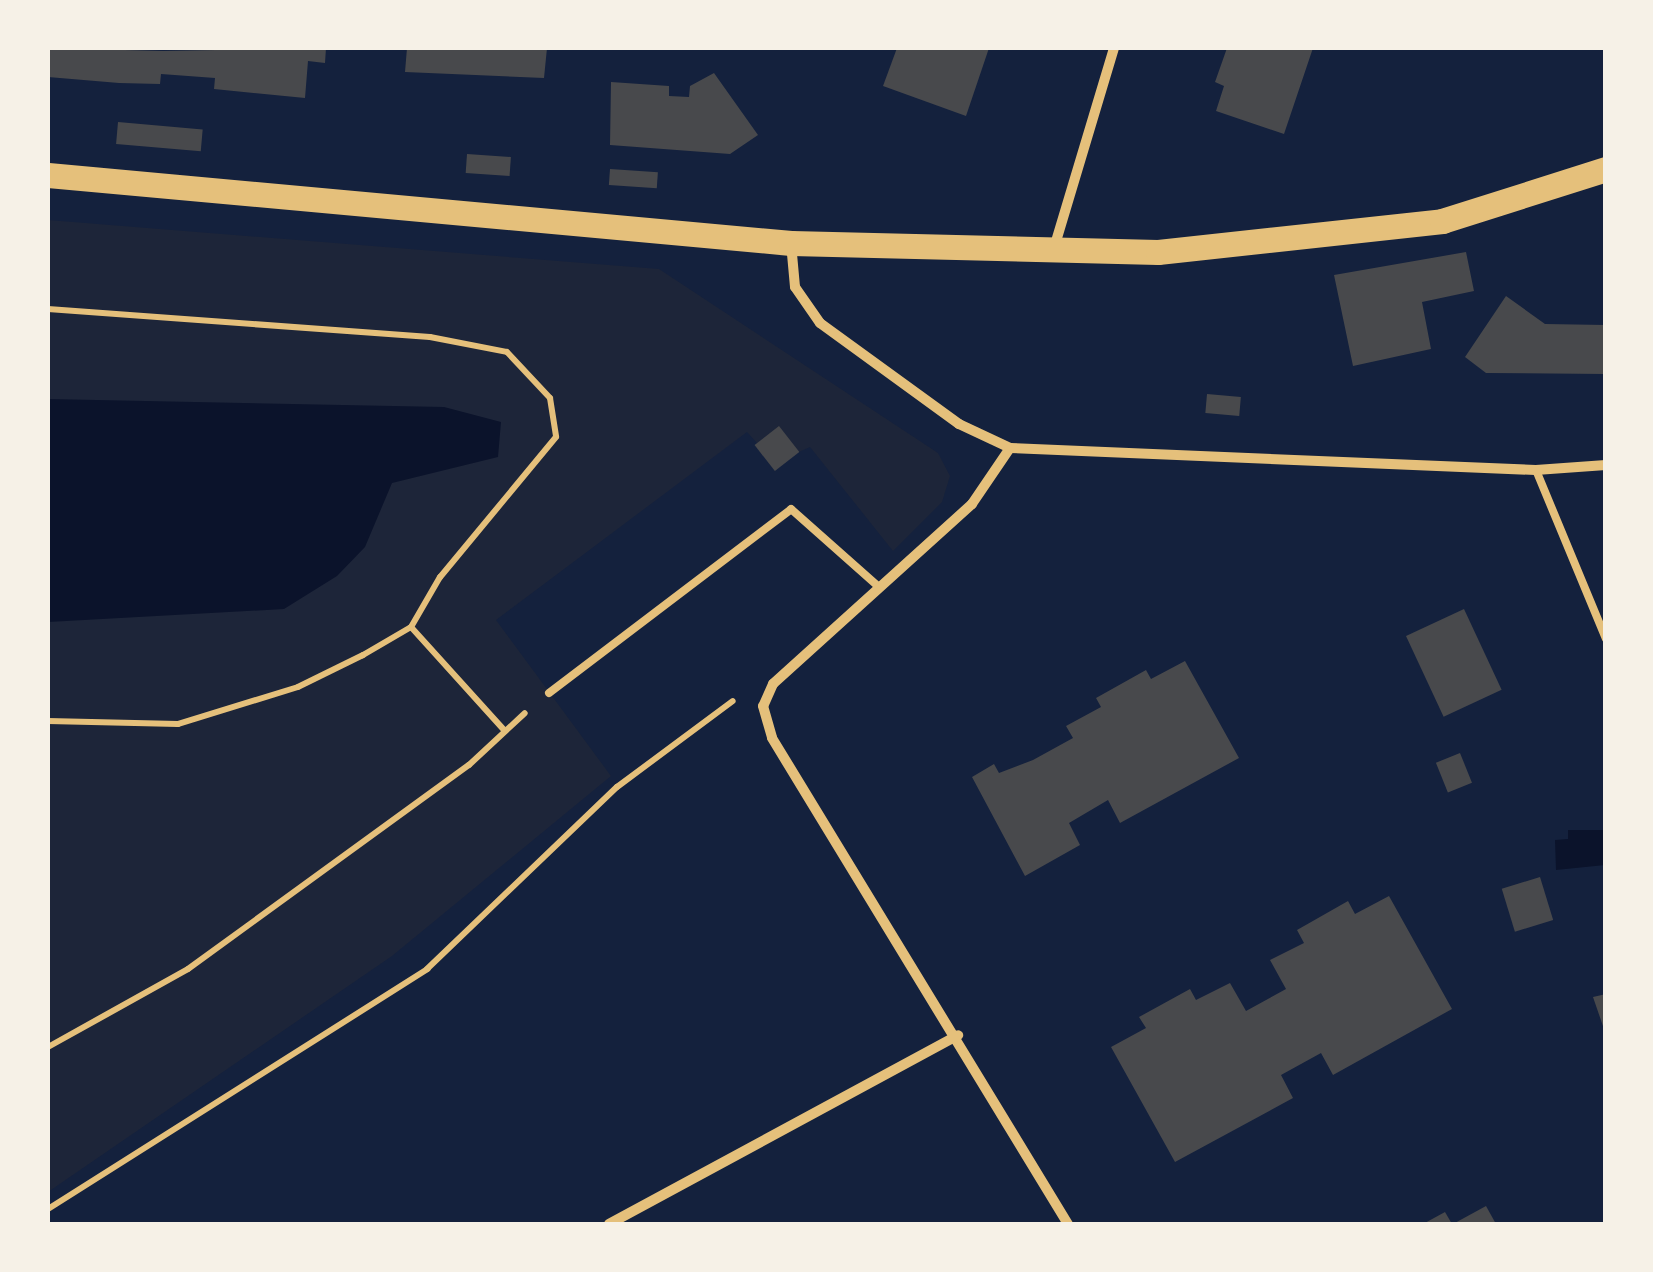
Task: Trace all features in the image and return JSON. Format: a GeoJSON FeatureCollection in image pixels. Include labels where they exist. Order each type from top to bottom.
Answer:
{"type":"FeatureCollection","features":[{"type":"Feature","properties":{"kind":"main road"},"geometry":{"type":"LineString","coordinates":[[48,176],[791,243],[1158,252],[1289,242],[1442,222],[1606,169]]}},
{"type":"Feature","properties":{"kind":"street"},"geometry":{"type":"LineString","coordinates":[[1054,250],[1114,48]]}},
{"type":"Feature","properties":{"kind":"street"},"geometry":{"type":"LineString","coordinates":[[791,243],[794,287],[820,323],[959,424],[1010,448],[1536,470],[1606,465]]}},
{"type":"Feature","properties":{"kind":"street"},"geometry":{"type":"LineString","coordinates":[[1010,448],[972,504],[773,684],[763,706],[772,738],[958,1035],[1068,1224]]}},
{"type":"Feature","properties":{"kind":"street"},"geometry":{"type":"LineString","coordinates":[[609,1224],[958,1035]]}},
{"type":"Feature","properties":{"kind":"lane"},"geometry":{"type":"LineString","coordinates":[[1536,470],[1606,639]]}},
{"type":"Feature","properties":{"kind":"lane"},"geometry":{"type":"LineString","coordinates":[[550,693],[791,509],[879,587]]}},
{"type":"Feature","properties":{"kind":"path"},"geometry":{"type":"LineString","coordinates":[[48,309],[430,338],[507,352],[550,398],[556,438],[440,577],[411,627],[298,687],[178,724],[48,721]]}},
{"type":"Feature","properties":{"kind":"path"},"geometry":{"type":"LineString","coordinates":[[411,627],[504,731]]}},
{"type":"Feature","properties":{"kind":"path"},"geometry":{"type":"LineString","coordinates":[[48,1047],[188,969],[469,765],[550,693]]}},
{"type":"Feature","properties":{"kind":"path"},"geometry":{"type":"LineString","coordinates":[[48,1209],[427,969],[617,788],[721,705],[740,698],[763,706]]}},
{"type":"Feature","properties":{"kind":"shaded area"},"geometry":{"type":"Polygon","coordinates":[[[48,220],[659,269],[938,453],[950,476],[942,502],[893,551],[810,447],[799,452],[757,443],[747,432],[496,620],[611,776],[392,956],[48,1192],[48,220]]]}},
{"type":"Feature","properties":{"kind":"shaded area"},"geometry":{"type":"Polygon","coordinates":[[[48,399],[444,407],[501,422],[498,457],[392,483],[365,547],[337,576],[284,609],[48,622],[48,399]]]}},
{"type":"Feature","properties":{"kind":"shaded area"},"geometry":{"type":"Polygon","coordinates":[[[1568,830],[1605,830],[1605,865],[1556,870],[1555,840],[1568,839],[1568,830]]]}},
{"type":"Feature","properties":{"kind":"building"},"geometry":{"type":"Polygon","coordinates":[[[48,48],[326,48],[325,63],[308,61],[305,98],[214,89],[215,78],[161,74],[160,84],[48,77],[48,48]]]}},
{"type":"Feature","properties":{"kind":"building"},"geometry":{"type":"Polygon","coordinates":[[[407,48],[547,48],[544,78],[405,72],[407,48]]]}},
{"type":"Feature","properties":{"kind":"building"},"geometry":{"type":"Polygon","coordinates":[[[897,48],[989,48],[966,116],[883,86],[897,48]]]}},
{"type":"Feature","properties":{"kind":"building"},"geometry":{"type":"Polygon","coordinates":[[[1227,48],[1313,48],[1284,134],[1216,111],[1224,86],[1215,82],[1227,48]]]}},
{"type":"Feature","properties":{"kind":"building"},"geometry":{"type":"Polygon","coordinates":[[[714,73],[758,135],[730,154],[610,145],[611,82],[669,86],[669,96],[689,97],[690,86],[714,73]]]}},
{"type":"Feature","properties":{"kind":"building"},"geometry":{"type":"Polygon","coordinates":[[[118,122],[203,129],[201,151],[116,144],[118,122]]]}},
{"type":"Feature","properties":{"kind":"building"},"geometry":{"type":"Polygon","coordinates":[[[467,154],[511,157],[510,176],[466,173],[467,154]]]}},
{"type":"Feature","properties":{"kind":"building"},"geometry":{"type":"Polygon","coordinates":[[[610,169],[658,172],[657,188],[609,185],[610,169]]]}},
{"type":"Feature","properties":{"kind":"building"},"geometry":{"type":"Polygon","coordinates":[[[1466,252],[1474,291],[1422,302],[1431,349],[1353,366],[1334,275],[1466,252]]]}},
{"type":"Feature","properties":{"kind":"building"},"geometry":{"type":"Polygon","coordinates":[[[1506,296],[1545,324],[1606,325],[1606,374],[1486,373],[1465,357],[1506,296]]]}},
{"type":"Feature","properties":{"kind":"building"},"geometry":{"type":"Polygon","coordinates":[[[1207,394],[1241,397],[1239,416],[1205,413],[1207,394]]]}},
{"type":"Feature","properties":{"kind":"building"},"geometry":{"type":"Polygon","coordinates":[[[779,426],[799,452],[775,471],[755,445],[779,426]]]}},
{"type":"Feature","properties":{"kind":"building"},"geometry":{"type":"Polygon","coordinates":[[[1464,609],[1502,690],[1444,717],[1406,636],[1464,609]]]}},
{"type":"Feature","properties":{"kind":"building"},"geometry":{"type":"Polygon","coordinates":[[[1185,661],[1239,758],[1120,823],[1108,800],[1069,823],[1080,845],[1025,876],[972,777],[994,764],[999,773],[1033,760],[1073,738],[1066,726],[1101,707],[1096,698],[1146,670],[1151,679],[1185,661]]]}},
{"type":"Feature","properties":{"kind":"building"},"geometry":{"type":"Polygon","coordinates":[[[1460,753],[1472,783],[1448,792],[1436,763],[1460,753]]]}},
{"type":"Feature","properties":{"kind":"building"},"geometry":{"type":"Polygon","coordinates":[[[1540,877],[1553,920],[1515,932],[1502,889],[1540,877]]]}},
{"type":"Feature","properties":{"kind":"building"},"geometry":{"type":"Polygon","coordinates":[[[1389,896],[1452,1009],[1333,1075],[1321,1053],[1281,1075],[1293,1098],[1175,1162],[1111,1047],[1146,1028],[1139,1017],[1190,989],[1196,1000],[1230,983],[1246,1011],[1286,989],[1270,960],[1304,943],[1297,930],[1348,901],[1355,914],[1389,896]]]}},
{"type":"Feature","properties":{"kind":"building"},"geometry":{"type":"Polygon","coordinates":[[[1606,994],[1606,1032],[1605,1032],[1593,997],[1606,994]]]}},
{"type":"Feature","properties":{"kind":"building"},"geometry":{"type":"Polygon","coordinates":[[[1486,1206],[1496,1224],[1453,1224],[1486,1206]]]}},
{"type":"Feature","properties":{"kind":"building"},"geometry":{"type":"Polygon","coordinates":[[[1445,1212],[1452,1224],[1423,1224],[1445,1212]]]}}]}
